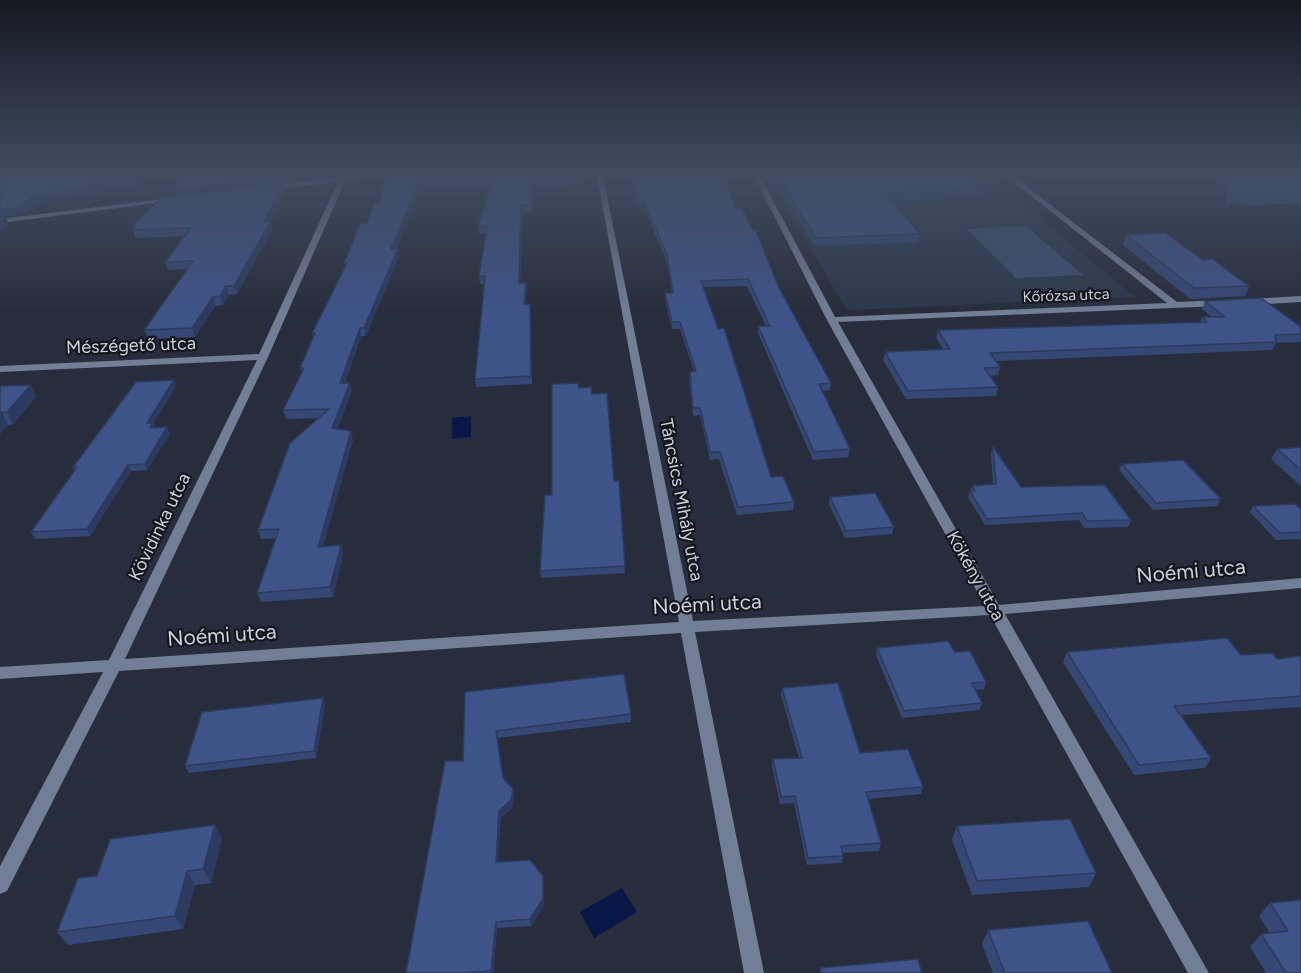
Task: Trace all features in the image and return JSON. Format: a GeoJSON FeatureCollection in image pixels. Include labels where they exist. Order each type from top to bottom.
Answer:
{"type":"FeatureCollection","features":[{"type":"Feature","properties":{"kind":"street","name":"Kövidinka utca"},"geometry":{"type":"LineString","coordinates":[[0,885],[115,664],[263,357],[324,221]]}},
{"type":"Feature","properties":{"kind":"street","name":"Táncsics Mihály utca"},"geometry":{"type":"LineString","coordinates":[[609,221],[754,973]]}},
{"type":"Feature","properties":{"kind":"street","name":"Kökény utca"},"geometry":{"type":"LineString","coordinates":[[781,221],[832,320],[1199,973]]}},
{"type":"Feature","properties":{"kind":"street"},"geometry":{"type":"LineString","coordinates":[[1068,221],[1175,305]]}},
{"type":"Feature","properties":{"kind":"street"},"geometry":{"type":"LineString","coordinates":[[1244,302],[1301,299]]}},
{"type":"Feature","properties":{"kind":"street","name":"Kőrózsa utca"},"geometry":{"type":"LineString","coordinates":[[832,320],[1232,302]]}},
{"type":"Feature","properties":{"kind":"street","name":"Mészégető utca"},"geometry":{"type":"LineString","coordinates":[[0,369],[263,357]]}},
{"type":"Feature","properties":{"kind":"street","name":"Noémi utca"},"geometry":{"type":"LineString","coordinates":[[0,673],[995,609],[1301,584]]}},
{"type":"Feature","properties":{"kind":"shaded area"},"geometry":{"type":"Polygon","coordinates":[[[795,221],[1043,221],[1135,297],[847,310],[795,221]]]}},
{"type":"Feature","properties":{"kind":"shaded area"},"geometry":{"type":"Polygon","coordinates":[[[1027,226],[1083,275],[1016,278],[967,229],[1027,226]]]}},
{"type":"Feature","properties":{"kind":"shaded area"},"geometry":{"type":"Polygon","coordinates":[[[471,416],[471,437],[452,439],[452,418],[471,416]]]}},
{"type":"Feature","properties":{"kind":"shaded area"},"geometry":{"type":"Polygon","coordinates":[[[622,888],[637,912],[594,938],[580,912],[622,888]]]}},
{"type":"Feature","properties":{"kind":"building"},"geometry":{"type":"Polygon","coordinates":[[[137,221],[270,222],[234,286],[226,286],[220,296],[213,297],[192,328],[144,330],[193,261],[165,262],[191,228],[132,230],[136,226],[132,226],[137,221]]]}},
{"type":"Feature","properties":{"kind":"building"},"geometry":{"type":"Polygon","coordinates":[[[402,221],[391,249],[398,248],[364,328],[360,328],[340,383],[350,383],[332,428],[351,431],[318,547],[341,545],[330,587],[257,593],[279,529],[258,530],[290,443],[329,409],[283,410],[304,368],[300,368],[315,333],[312,333],[347,263],[344,263],[360,224],[402,221]]]}},
{"type":"Feature","properties":{"kind":"building"},"geometry":{"type":"Polygon","coordinates":[[[480,221],[521,221],[519,283],[526,283],[524,304],[530,304],[531,376],[475,379],[485,276],[479,276],[487,226],[478,227],[480,221]]]}},
{"type":"Feature","properties":{"kind":"building"},"geometry":{"type":"Polygon","coordinates":[[[652,221],[748,221],[753,231],[756,231],[779,288],[831,383],[819,384],[850,449],[814,452],[758,326],[770,326],[748,279],[701,281],[718,329],[724,328],[771,477],[783,476],[794,502],[738,507],[720,452],[710,452],[700,408],[693,408],[690,372],[696,371],[680,322],[672,322],[665,293],[673,293],[667,255],[652,221]]]}},
{"type":"Feature","properties":{"kind":"building"},"geometry":{"type":"Polygon","coordinates":[[[806,221],[909,221],[920,234],[816,238],[806,221]]]}},
{"type":"Feature","properties":{"kind":"building"},"geometry":{"type":"Polygon","coordinates":[[[1165,233],[1203,260],[1212,259],[1249,286],[1194,288],[1126,235],[1165,233]]]}},
{"type":"Feature","properties":{"kind":"building"},"geometry":{"type":"Polygon","coordinates":[[[1261,298],[1301,327],[1301,334],[1275,335],[1276,342],[990,353],[1000,367],[984,368],[998,387],[908,391],[885,352],[950,349],[938,330],[1207,322],[1202,317],[1225,317],[1205,301],[1261,298]]]}},
{"type":"Feature","properties":{"kind":"building"},"geometry":{"type":"Polygon","coordinates":[[[174,380],[147,423],[153,423],[150,428],[167,427],[145,464],[128,465],[87,529],[31,532],[77,467],[73,467],[136,382],[174,380]]]}},
{"type":"Feature","properties":{"kind":"building"},"geometry":{"type":"Polygon","coordinates":[[[578,383],[579,388],[591,387],[592,394],[607,393],[614,481],[619,481],[625,566],[540,571],[545,495],[552,495],[552,384],[578,383]]]}},
{"type":"Feature","properties":{"kind":"building"},"geometry":{"type":"Polygon","coordinates":[[[31,385],[7,412],[2,412],[0,415],[0,386],[31,385]]]}},
{"type":"Feature","properties":{"kind":"building"},"geometry":{"type":"Polygon","coordinates":[[[993,447],[1021,487],[1105,485],[1131,520],[1087,521],[1082,513],[987,519],[970,491],[975,491],[972,486],[996,484],[993,447]]]}},
{"type":"Feature","properties":{"kind":"building"},"geometry":{"type":"Polygon","coordinates":[[[1301,447],[1301,470],[1277,449],[1301,447]]]}},
{"type":"Feature","properties":{"kind":"building"},"geometry":{"type":"Polygon","coordinates":[[[1183,460],[1221,499],[1156,503],[1122,464],[1183,460]]]}},
{"type":"Feature","properties":{"kind":"building"},"geometry":{"type":"Polygon","coordinates":[[[875,493],[894,527],[846,531],[830,497],[875,493]]]}},
{"type":"Feature","properties":{"kind":"building"},"geometry":{"type":"Polygon","coordinates":[[[1295,504],[1301,509],[1301,532],[1280,533],[1253,506],[1295,504]]]}},
{"type":"Feature","properties":{"kind":"building"},"geometry":{"type":"Polygon","coordinates":[[[1227,638],[1241,655],[1272,653],[1277,659],[1301,656],[1301,696],[1174,706],[1211,758],[1139,765],[1067,652],[1227,638]]]}},
{"type":"Feature","properties":{"kind":"building"},"geometry":{"type":"Polygon","coordinates":[[[948,641],[955,652],[970,651],[986,682],[972,683],[982,703],[904,711],[877,648],[948,641]]]}},
{"type":"Feature","properties":{"kind":"building"},"geometry":{"type":"Polygon","coordinates":[[[624,674],[631,714],[496,731],[503,778],[513,789],[511,800],[499,811],[496,862],[530,860],[543,876],[543,899],[530,919],[496,922],[491,971],[406,973],[445,761],[463,761],[465,692],[624,674]]]}},
{"type":"Feature","properties":{"kind":"building"},"geometry":{"type":"Polygon","coordinates":[[[838,683],[860,753],[908,749],[923,787],[866,792],[881,843],[841,846],[843,856],[808,858],[795,796],[781,797],[773,759],[802,758],[782,688],[838,683]]]}},
{"type":"Feature","properties":{"kind":"building"},"geometry":{"type":"Polygon","coordinates":[[[323,698],[314,751],[185,766],[202,712],[323,698]]]}},
{"type":"Feature","properties":{"kind":"building"},"geometry":{"type":"Polygon","coordinates":[[[1070,819],[1096,873],[977,881],[957,826],[1070,819]]]}},
{"type":"Feature","properties":{"kind":"building"},"geometry":{"type":"Polygon","coordinates":[[[215,825],[203,869],[187,871],[175,916],[57,932],[78,878],[97,876],[110,839],[215,825]]]}},
{"type":"Feature","properties":{"kind":"building"},"geometry":{"type":"Polygon","coordinates":[[[1301,900],[1301,973],[1286,973],[1261,934],[1288,931],[1270,903],[1301,900]]]}},
{"type":"Feature","properties":{"kind":"building"},"geometry":{"type":"Polygon","coordinates":[[[1088,921],[1112,973],[1005,973],[988,930],[1088,921]]]}},
{"type":"Feature","properties":{"kind":"building"},"geometry":{"type":"Polygon","coordinates":[[[918,959],[922,973],[821,973],[820,968],[918,959]]]}}]}
